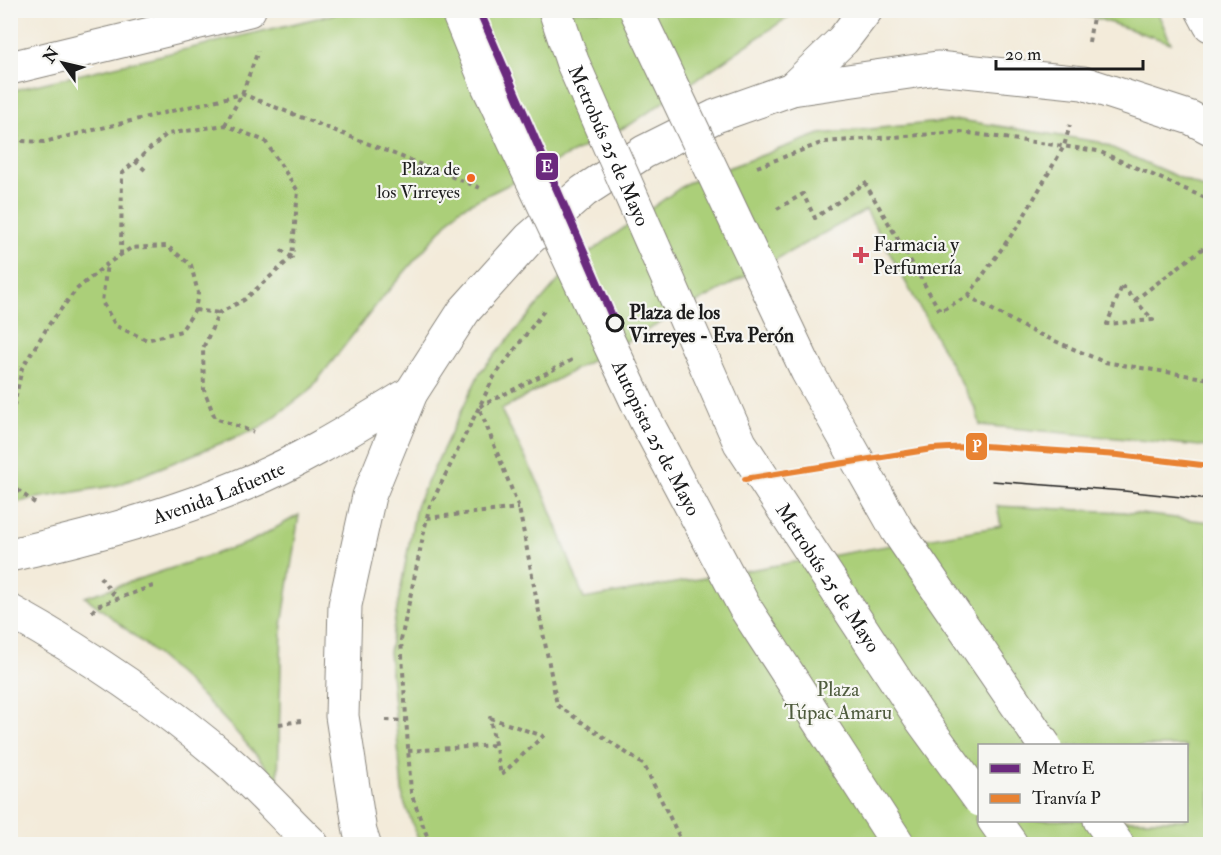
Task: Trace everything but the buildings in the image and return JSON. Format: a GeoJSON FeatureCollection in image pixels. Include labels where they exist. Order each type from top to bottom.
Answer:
{"type":"FeatureCollection","features":[{"type":"Feature","properties":{"kind":"main road"},"geometry":{"type":"LineString","coordinates":[[10,68],[249,10]]}},
{"type":"Feature","properties":{"kind":"main road","name":"Autopista 25 de Mayo"},"geometry":{"type":"LineString","coordinates":[[457,10],[488,86],[650,429],[744,606],[898,844]]}},
{"type":"Feature","properties":{"kind":"main road","name":"Metrobús 25 de Mayo"},"geometry":{"type":"LineString","coordinates":[[555,10],[572,61],[740,443],[921,719],[978,797]]}},
{"type":"Feature","properties":{"kind":"main road"},"geometry":{"type":"LineString","coordinates":[[636,10],[807,371],[897,530],[1044,744]]}},
{"type":"Feature","properties":{"kind":"main road"},"geometry":{"type":"LineString","coordinates":[[792,89],[843,40],[866,10]]}},
{"type":"Feature","properties":{"kind":"main road"},"geometry":{"type":"LineString","coordinates":[[1202,10],[1210,25]]}},
{"type":"Feature","properties":{"kind":"main road"},"geometry":{"type":"LineString","coordinates":[[364,844],[360,832],[342,716],[345,605],[369,496],[411,393],[464,311],[529,238],[584,191],[644,152],[716,116],[792,89],[937,68],[1083,83],[1191,118],[1210,128]]}},
{"type":"Feature","properties":{"kind":"main road","name":"Avenida Lafuente"},"geometry":{"type":"LineString","coordinates":[[10,555],[72,542],[161,516],[248,483],[332,441],[411,393]]}},
{"type":"Feature","properties":{"kind":"main road"},"geometry":{"type":"LineString","coordinates":[[10,610],[66,642],[152,700],[232,765],[312,844]]}},
{"type":"Feature","properties":{"kind":"main road"},"geometry":{"type":"LineString","coordinates":[[995,822],[1011,844]]}},
{"type":"Feature","properties":{"kind":"main road"},"geometry":{"type":"LineString","coordinates":[[1101,822],[1117,844]]}},
{"type":"Feature","properties":{"kind":"path"},"geometry":{"type":"LineString","coordinates":[[968,297],[1020,223],[1064,146],[1083,83],[1093,17]]}},
{"type":"Feature","properties":{"kind":"path"},"geometry":{"type":"LineString","coordinates":[[225,125],[242,94],[262,40]]}},
{"type":"Feature","properties":{"kind":"path"},"geometry":{"type":"LineString","coordinates":[[10,126],[23,141],[44,142],[242,94],[483,189]]}},
{"type":"Feature","properties":{"kind":"path"},"geometry":{"type":"LineString","coordinates":[[121,255],[122,173],[167,134],[225,125],[265,141],[298,191],[292,257],[244,300],[219,313],[195,310]]}},
{"type":"Feature","properties":{"kind":"path"},"geometry":{"type":"LineString","coordinates":[[135,161],[145,170]]}},
{"type":"Feature","properties":{"kind":"path"},"geometry":{"type":"LineString","coordinates":[[1135,300],[1210,243]]}},
{"type":"Feature","properties":{"kind":"path"},"geometry":{"type":"LineString","coordinates":[[10,424],[22,368],[50,323],[76,290],[107,264],[131,248],[167,246],[191,265],[198,293],[195,310],[181,330],[147,340],[116,326],[102,302],[107,264]]}},
{"type":"Feature","properties":{"kind":"path"},"geometry":{"type":"LineString","coordinates":[[281,250],[292,257]]}},
{"type":"Feature","properties":{"kind":"path"},"geometry":{"type":"LineString","coordinates":[[1122,286],[1135,300],[1153,320],[1107,324],[1122,286]]}},
{"type":"Feature","properties":{"kind":"path"},"geometry":{"type":"LineString","coordinates":[[219,313],[203,348],[204,390],[215,418],[253,432]]}},
{"type":"Feature","properties":{"kind":"path"},"geometry":{"type":"LineString","coordinates":[[427,518],[519,508]]}},
{"type":"Feature","properties":{"kind":"path"},"geometry":{"type":"LineString","coordinates":[[66,642],[97,606],[153,586]]}},
{"type":"Feature","properties":{"kind":"path"},"geometry":{"type":"LineString","coordinates":[[490,718],[543,736],[501,775],[495,745],[490,718]]}},
{"type":"Feature","properties":{"kind":"path"},"geometry":{"type":"LineString","coordinates":[[408,751],[495,745]]}},
{"type":"Feature","properties":{"kind":"green space"},"geometry":{"type":"Polygon","coordinates":[[[347,11],[797,11],[631,124],[459,209],[377,304],[310,390],[261,427],[118,485],[11,504],[10,91],[347,11]]]}},
{"type":"Feature","properties":{"kind":"green space"},"geometry":{"type":"Polygon","coordinates":[[[1036,11],[1157,11],[1171,43],[1093,17],[1036,11]]]}},
{"type":"Feature","properties":{"kind":"green space","name":"Plaza Túpac Amaru"},"geometry":{"type":"Polygon","coordinates":[[[960,120],[1099,142],[1210,191],[1210,447],[980,425],[976,410],[866,210],[501,410],[547,500],[584,599],[1001,526],[997,506],[1123,512],[1210,522],[1210,844],[420,844],[403,799],[389,652],[416,506],[480,372],[572,265],[687,183],[820,134],[960,120]]]}},
{"type":"Feature","properties":{"kind":"green space"},"geometry":{"type":"Polygon","coordinates":[[[299,515],[282,626],[278,782],[257,755],[212,706],[163,660],[85,597],[250,542],[299,515]]]}},
{"type":"Feature","properties":{"kind":"tram line","name":"P"},"geometry":{"type":"LineString","coordinates":[[745,479],[932,449],[984,446],[1118,455],[1210,466]]}},
{"type":"Feature","properties":{"kind":"tram line"},"geometry":{"type":"LineString","coordinates":[[992,481],[1210,500]]}},
{"type":"Feature","properties":{"kind":"metro line","name":"E"},"geometry":{"type":"LineString","coordinates":[[479,10],[615,323]]}},
{"type":"Feature","properties":{"kind":"place","name":"Plaza de los Virreyes"},"geometry":{"type":"Point","coordinates":[471,178]}},
{"type":"Feature","properties":{"kind":"place","name":"Farmacia y Perfumería"},"geometry":{"type":"Point","coordinates":[861,255]}},
{"type":"Feature","properties":{"kind":"place","name":"Plaza de los Virreyes - Eva Perón"},"geometry":{"type":"Point","coordinates":[615,323]}}]}
